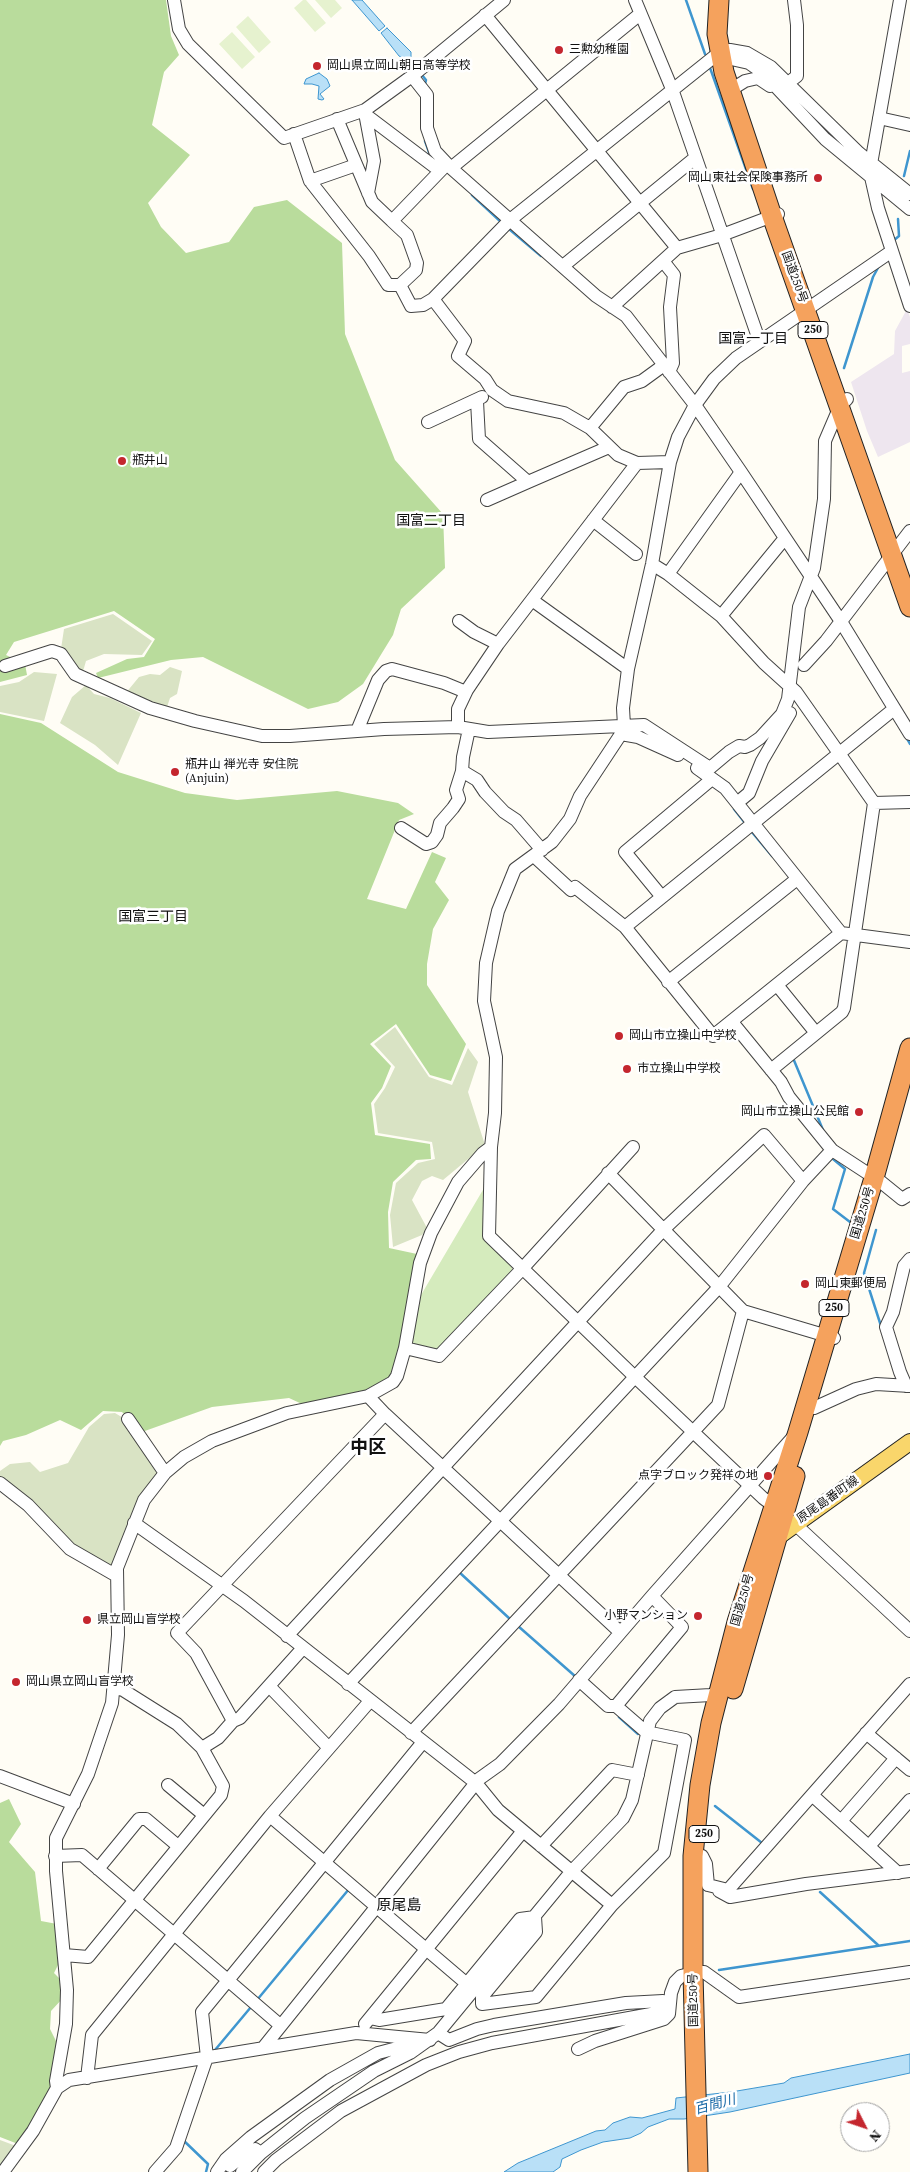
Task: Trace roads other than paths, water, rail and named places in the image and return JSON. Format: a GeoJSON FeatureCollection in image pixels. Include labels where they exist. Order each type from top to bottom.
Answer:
{"type":"FeatureCollection","features":[{"type":"Feature","properties":{"kind":"highway","name":"国道250号"},"geometry":{"type":"LineString","coordinates":[[719,0],[716,34],[727,54],[776,214]]}},
{"type":"Feature","properties":{"kind":"highway","name":"国道250号"},"geometry":{"type":"LineString","coordinates":[[728,0],[727,54],[724,72],[844,403],[895,551],[910,607]]}},
{"type":"Feature","properties":{"kind":"highway","name":"国道250号"},"geometry":{"type":"LineString","coordinates":[[895,551],[910,583]]}},
{"type":"Feature","properties":{"kind":"highway","name":"国道250号"},"geometry":{"type":"LineString","coordinates":[[878,1180],[910,1048]]}},
{"type":"Feature","properties":{"kind":"highway","name":"国道250号"},"geometry":{"type":"LineString","coordinates":[[704,2172],[692,1898],[696,1828],[708,1741],[734,1631],[754,1566],[789,1515],[798,1432],[830,1337],[910,1081]]}},
{"type":"Feature","properties":{"kind":"highway","name":"国道250号"},"geometry":{"type":"LineString","coordinates":[[698,2172],[696,1976],[699,1900],[706,1812],[717,1751],[775,1538],[789,1515],[830,1337]]}},
{"type":"Feature","properties":{"kind":"main road","name":"原尾島番町線"},"geometry":{"type":"LineString","coordinates":[[789,1515],[910,1442]]}},
{"type":"Feature","properties":{"kind":"main road"},"geometry":{"type":"LineString","coordinates":[[754,1566],[765,1548],[775,1538]]}},
{"type":"Feature","properties":{"kind":"street"},"geometry":{"type":"LineString","coordinates":[[174,0],[179,29],[188,44],[284,138],[337,119],[365,112],[419,84],[485,15],[504,0]]}},
{"type":"Feature","properties":{"kind":"street"},"geometry":{"type":"LineString","coordinates":[[635,0],[672,88],[760,340]]}},
{"type":"Feature","properties":{"kind":"street"},"geometry":{"type":"LineString","coordinates":[[788,83],[797,76],[797,25],[794,0]]}},
{"type":"Feature","properties":{"kind":"street"},"geometry":{"type":"LineString","coordinates":[[900,0],[871,164],[871,177],[910,305]]}},
{"type":"Feature","properties":{"kind":"street"},"geometry":{"type":"LineString","coordinates":[[392,221],[445,168],[640,14]]}},
{"type":"Feature","properties":{"kind":"street"},"geometry":{"type":"LineString","coordinates":[[485,15],[677,248]]}},
{"type":"Feature","properties":{"kind":"street"},"geometry":{"type":"LineString","coordinates":[[400,285],[411,306],[423,305],[433,300],[507,223],[672,88],[727,54],[746,53],[762,60],[871,164],[910,194]]}},
{"type":"Feature","properties":{"kind":"street"},"geometry":{"type":"LineString","coordinates":[[727,54],[756,67],[825,139],[910,209]]}},
{"type":"Feature","properties":{"kind":"street"},"geometry":{"type":"LineString","coordinates":[[737,86],[745,80],[758,78],[788,100]]}},
{"type":"Feature","properties":{"kind":"street"},"geometry":{"type":"LineString","coordinates":[[419,84],[430,143],[445,168]]}},
{"type":"Feature","properties":{"kind":"street"},"geometry":{"type":"LineString","coordinates":[[365,112],[445,168],[507,223],[563,266],[596,296],[626,316],[739,475],[838,623],[891,711],[910,734]]}},
{"type":"Feature","properties":{"kind":"street"},"geometry":{"type":"LineString","coordinates":[[365,112],[374,161],[368,193]]}},
{"type":"Feature","properties":{"kind":"street"},"geometry":{"type":"LineString","coordinates":[[879,118],[910,125]]}},
{"type":"Feature","properties":{"kind":"street"},"geometry":{"type":"LineString","coordinates":[[294,134],[310,181],[369,256],[388,285],[400,285],[416,270],[417,262],[407,235],[372,202],[337,119]]}},
{"type":"Feature","properties":{"kind":"street"},"geometry":{"type":"LineString","coordinates":[[563,266],[695,158]]}},
{"type":"Feature","properties":{"kind":"street"},"geometry":{"type":"LineString","coordinates":[[310,181],[356,165]]}},
{"type":"Feature","properties":{"kind":"street"},"geometry":{"type":"LineString","coordinates":[[612,307],[677,248],[776,214]]}},
{"type":"Feature","properties":{"kind":"street"},"geometry":{"type":"LineString","coordinates":[[892,251],[736,358],[714,379],[693,409],[678,437],[670,462],[652,564],[628,668],[622,730],[580,796],[570,819],[552,842],[514,869],[505,888],[498,911],[486,963],[484,1001],[496,1057],[489,1236],[634,1376],[750,1484],[789,1515],[910,1631]]}},
{"type":"Feature","properties":{"kind":"street"},"geometry":{"type":"LineString","coordinates":[[590,428],[624,388],[642,381],[673,363],[670,307],[674,274],[662,261]]}},
{"type":"Feature","properties":{"kind":"street"},"geometry":{"type":"LineString","coordinates":[[433,300],[465,341],[458,356],[485,379],[492,390],[508,401],[564,413],[590,428],[618,455],[637,463],[670,462]]}},
{"type":"Feature","properties":{"kind":"street"},"geometry":{"type":"LineString","coordinates":[[428,422],[477,401],[492,390]]}},
{"type":"Feature","properties":{"kind":"street"},"geometry":{"type":"LineString","coordinates":[[477,401],[479,440],[528,482]]}},
{"type":"Feature","properties":{"kind":"street"},"geometry":{"type":"LineString","coordinates":[[737,803],[749,793],[762,761],[784,725],[794,690],[799,607],[814,568],[824,499],[825,441],[844,403]]}},
{"type":"Feature","properties":{"kind":"street"},"geometry":{"type":"LineString","coordinates":[[487,500],[609,447]]}},
{"type":"Feature","properties":{"kind":"street"},"geometry":{"type":"LineString","coordinates":[[401,828],[426,844],[432,842],[437,835],[440,823],[454,808],[459,799],[456,790],[462,771],[464,728],[458,709],[466,692],[498,644],[637,463]]}},
{"type":"Feature","properties":{"kind":"street"},"geometry":{"type":"LineString","coordinates":[[668,574],[739,475]]}},
{"type":"Feature","properties":{"kind":"street"},"geometry":{"type":"LineString","coordinates":[[593,520],[636,554]]}},
{"type":"Feature","properties":{"kind":"street"},"geometry":{"type":"LineString","coordinates":[[804,665],[826,641],[910,530]]}},
{"type":"Feature","properties":{"kind":"street"},"geometry":{"type":"LineString","coordinates":[[720,616],[783,541]]}},
{"type":"Feature","properties":{"kind":"street"},"geometry":{"type":"LineString","coordinates":[[652,564],[668,574],[720,616],[764,663],[794,690],[874,803],[844,1008],[842,1012],[771,1070]]}},
{"type":"Feature","properties":{"kind":"street"},"geometry":{"type":"LineString","coordinates":[[532,600],[628,668]]}},
{"type":"Feature","properties":{"kind":"street"},"geometry":{"type":"LineString","coordinates":[[459,620],[474,632],[498,644]]}},
{"type":"Feature","properties":{"kind":"street"},"geometry":{"type":"LineString","coordinates":[[5,666],[52,651],[61,654],[75,674],[87,681],[150,708],[194,721],[262,736],[464,728],[488,732],[622,730],[644,726],[710,768],[739,746],[745,747],[750,745],[773,725],[782,714],[794,690]]}},
{"type":"Feature","properties":{"kind":"street"},"geometry":{"type":"LineString","coordinates":[[358,731],[378,680],[386,671],[392,669],[444,683],[466,692]]}},
{"type":"Feature","properties":{"kind":"street"},"geometry":{"type":"LineString","coordinates":[[625,927],[891,711]]}},
{"type":"Feature","properties":{"kind":"street"},"geometry":{"type":"LineString","coordinates":[[622,730],[671,751],[725,788],[794,881],[841,933],[910,942]]}},
{"type":"Feature","properties":{"kind":"street"},"geometry":{"type":"LineString","coordinates":[[462,771],[477,780],[485,792],[504,812],[516,820],[538,853],[571,890],[575,887],[625,927],[713,1036],[841,933]]}},
{"type":"Feature","properties":{"kind":"street"},"geometry":{"type":"LineString","coordinates":[[662,897],[625,852],[712,779]]}},
{"type":"Feature","properties":{"kind":"street"},"geometry":{"type":"LineString","coordinates":[[874,803],[910,802]]}},
{"type":"Feature","properties":{"kind":"street"},"geometry":{"type":"LineString","coordinates":[[668,982],[794,881]]}},
{"type":"Feature","properties":{"kind":"street"},"geometry":{"type":"LineString","coordinates":[[777,985],[816,1033]]}},
{"type":"Feature","properties":{"kind":"street"},"geometry":{"type":"LineString","coordinates":[[732,1022],[781,1082],[789,1097],[832,1150],[907,1199]]}},
{"type":"Feature","properties":{"kind":"street"},"geometry":{"type":"LineString","coordinates":[[287,1636],[442,1466],[663,1230],[764,1135],[803,1181]]}},
{"type":"Feature","properties":{"kind":"street"},"geometry":{"type":"LineString","coordinates":[[57,2088],[56,2081],[66,2024],[67,1990],[55,1856],[56,1838],[88,1774],[112,1702],[118,1636],[117,1568],[144,1500],[165,1473],[184,1457],[212,1441],[286,1413],[368,1396],[388,1386],[397,1376],[405,1348],[420,1263],[431,1234],[458,1182],[483,1153],[491,1147]]}},
{"type":"Feature","properties":{"kind":"street"},"geometry":{"type":"LineString","coordinates":[[405,1348],[439,1356],[522,1269],[633,1147]]}},
{"type":"Feature","properties":{"kind":"street"},"geometry":{"type":"LineString","coordinates":[[348,1684],[719,1287],[803,1181],[832,1150]]}},
{"type":"Feature","properties":{"kind":"street"},"geometry":{"type":"LineString","coordinates":[[608,1173],[743,1310],[830,1337]]}},
{"type":"Feature","properties":{"kind":"street"},"geometry":{"type":"LineString","coordinates":[[264,2048],[280,2025],[377,1908],[476,1783],[500,1764],[559,1704],[813,1413],[856,1389],[876,1384],[905,1386],[886,1328],[893,1312],[904,1266],[910,1259]]}},
{"type":"Feature","properties":{"kind":"street"},"geometry":{"type":"LineString","coordinates":[[411,1733],[718,1405],[743,1310]]}},
{"type":"Feature","properties":{"kind":"street"},"geometry":{"type":"LineString","coordinates":[[368,1396],[385,1414],[620,1632]]}},
{"type":"Feature","properties":{"kind":"street"},"geometry":{"type":"LineString","coordinates":[[233,1721],[196,1653],[177,1633],[385,1414]]}},
{"type":"Feature","properties":{"kind":"street"},"geometry":{"type":"LineString","coordinates":[[128,1419],[165,1473]]}},
{"type":"Feature","properties":{"kind":"street"},"geometry":{"type":"LineString","coordinates":[[0,1483],[28,1505],[70,1549],[117,1576]]}},
{"type":"Feature","properties":{"kind":"street"},"geometry":{"type":"LineString","coordinates":[[134,1523],[222,1586],[476,1783],[498,1810],[612,1905]]}},
{"type":"Feature","properties":{"kind":"street"},"geometry":{"type":"LineString","coordinates":[[616,1706],[682,1627],[652,1596]]}},
{"type":"Feature","properties":{"kind":"street"},"geometry":{"type":"LineString","coordinates":[[202,1748],[218,1738],[233,1721],[240,1718],[303,1648]]}},
{"type":"Feature","properties":{"kind":"street"},"geometry":{"type":"LineString","coordinates":[[535,1917],[536,1932],[482,1997],[482,2004],[536,1997],[612,1905],[664,1853],[685,1740],[646,1732],[616,1706],[608,1706],[579,1680]]}},
{"type":"Feature","properties":{"kind":"street"},"geometry":{"type":"LineString","coordinates":[[708,1885],[728,1890],[910,1684]]}},
{"type":"Feature","properties":{"kind":"street"},"geometry":{"type":"LineString","coordinates":[[269,1686],[329,1748]]}},
{"type":"Feature","properties":{"kind":"street"},"geometry":{"type":"LineString","coordinates":[[64,1955],[88,1957],[221,1795],[223,1786],[202,1748],[177,1724],[123,1690],[114,1688]]}},
{"type":"Feature","properties":{"kind":"street"},"geometry":{"type":"LineString","coordinates":[[242,2172],[261,2153],[305,2118],[374,2071],[434,2037],[571,1872],[623,1818],[632,1800],[646,1732],[650,1721],[660,1708],[675,1697],[711,1695],[720,1691]]}},
{"type":"Feature","properties":{"kind":"street"},"geometry":{"type":"LineString","coordinates":[[900,1695],[910,1704]]}},
{"type":"Feature","properties":{"kind":"street"},"geometry":{"type":"LineString","coordinates":[[87,2078],[92,2036],[270,1816],[370,1701]]}},
{"type":"Feature","properties":{"kind":"street"},"geometry":{"type":"LineString","coordinates":[[866,1733],[910,1770]]}},
{"type":"Feature","properties":{"kind":"street"},"geometry":{"type":"LineString","coordinates":[[156,2172],[176,2148],[207,2057],[202,2012],[423,1742]]}},
{"type":"Feature","properties":{"kind":"street"},"geometry":{"type":"LineString","coordinates":[[841,1821],[896,1758]]}},
{"type":"Feature","properties":{"kind":"street"},"geometry":{"type":"LineString","coordinates":[[540,1846],[612,1770],[638,1775]]}},
{"type":"Feature","properties":{"kind":"street"},"geometry":{"type":"LineString","coordinates":[[0,1776],[74,1804]]}},
{"type":"Feature","properties":{"kind":"street"},"geometry":{"type":"LineString","coordinates":[[168,1785],[204,1815]]}},
{"type":"Feature","properties":{"kind":"street"},"geometry":{"type":"LineString","coordinates":[[812,1795],[869,1846],[904,1872]]}},
{"type":"Feature","properties":{"kind":"street"},"geometry":{"type":"LineString","coordinates":[[869,1846],[910,1800]]}},
{"type":"Feature","properties":{"kind":"street"},"geometry":{"type":"LineString","coordinates":[[270,1816],[466,1984]]}},
{"type":"Feature","properties":{"kind":"street"},"geometry":{"type":"LineString","coordinates":[[98,1869],[139,1819],[146,1819],[178,1846]]}},
{"type":"Feature","properties":{"kind":"street"},"geometry":{"type":"LineString","coordinates":[[356,2033],[523,1831]]}},
{"type":"Feature","properties":{"kind":"street"},"geometry":{"type":"LineString","coordinates":[[55,1856],[82,1855],[280,2025]]}},
{"type":"Feature","properties":{"kind":"street"},"geometry":{"type":"LineString","coordinates":[[702,1856],[706,1864],[708,1885]]}},
{"type":"Feature","properties":{"kind":"street"},"geometry":{"type":"LineString","coordinates":[[708,1885],[730,1897],[806,1884],[904,1872]]}},
{"type":"Feature","properties":{"kind":"street"},"geometry":{"type":"LineString","coordinates":[[370,2018],[379,2020],[446,2010],[520,1919],[535,1917]]}},
{"type":"Feature","properties":{"kind":"street"},"geometry":{"type":"LineString","coordinates":[[578,2050],[595,2041],[664,2019],[669,2014],[668,2007],[675,1982],[681,1976],[696,1976],[704,1972],[739,1997],[910,1972]]}},
{"type":"Feature","properties":{"kind":"street"},"geometry":{"type":"LineString","coordinates":[[3,2172],[33,2131],[57,2088],[69,2080],[356,2033],[434,2037],[450,2040],[485,2027],[626,2003],[663,2001],[668,2007]]}},
{"type":"Feature","properties":{"kind":"street"},"geometry":{"type":"LineString","coordinates":[[264,2172],[276,2160],[341,2110],[426,2065],[459,2052],[492,2043],[662,2012],[668,2007]]}},
{"type":"Feature","properties":{"kind":"street"},"geometry":{"type":"LineString","coordinates":[[217,2172],[226,2159],[251,2137],[338,2075],[378,2053],[434,2037]]}},
{"type":"Feature","properties":{"kind":"street"},"geometry":{"type":"LineString","coordinates":[[222,2172],[246,2153],[255,2149],[261,2153]]}},
{"type":"Feature","properties":{"kind":"water"},"geometry":{"type":"Polygon","coordinates":[[[352,0],[362,0],[385,26],[379,31],[352,0]]]}},
{"type":"Feature","properties":{"kind":"water"},"geometry":{"type":"Polygon","coordinates":[[[387,28],[411,52],[411,57],[406,60],[399,56],[381,33],[387,28]]]}},
{"type":"Feature","properties":{"kind":"water"},"geometry":{"type":"Polygon","coordinates":[[[319,73],[327,79],[330,86],[320,94],[324,99],[322,100],[318,99],[319,86],[304,84],[306,79],[319,73]]]}},
{"type":"Feature","properties":{"kind":"water","name":"百間川"},"geometry":{"type":"Polygon","coordinates":[[[910,2054],[910,2073],[730,2112],[684,2119],[669,2119],[648,2127],[630,2138],[603,2142],[581,2150],[562,2159],[560,2167],[553,2172],[504,2172],[518,2163],[596,2131],[605,2130],[613,2123],[630,2117],[642,2118],[675,2109],[676,2098],[731,2092],[784,2083],[791,2078],[910,2054]]]}},
{"type":"Feature","properties":{"kind":"waterway"},"geometry":{"type":"LineString","coordinates":[[686,0],[705,54]]}},
{"type":"Feature","properties":{"kind":"waterway"},"geometry":{"type":"LineString","coordinates":[[709,65],[753,189]]}},
{"type":"Feature","properties":{"kind":"waterway"},"geometry":{"type":"LineString","coordinates":[[422,75],[426,80],[425,84]]}},
{"type":"Feature","properties":{"kind":"waterway"},"geometry":{"type":"LineString","coordinates":[[425,141],[430,155]]}},
{"type":"Feature","properties":{"kind":"waterway"},"geometry":{"type":"LineString","coordinates":[[904,176],[910,151]]}},
{"type":"Feature","properties":{"kind":"waterway"},"geometry":{"type":"LineString","coordinates":[[472,195],[501,222]]}},
{"type":"Feature","properties":{"kind":"waterway"},"geometry":{"type":"LineString","coordinates":[[893,241],[899,236],[898,219]]}},
{"type":"Feature","properties":{"kind":"waterway"},"geometry":{"type":"LineString","coordinates":[[509,229],[541,256]]}},
{"type":"Feature","properties":{"kind":"waterway"},"geometry":{"type":"LineString","coordinates":[[844,368],[873,277],[879,266]]}},
{"type":"Feature","properties":{"kind":"waterway"},"geometry":{"type":"LineString","coordinates":[[906,737],[910,744]]}},
{"type":"Feature","properties":{"kind":"waterway"},"geometry":{"type":"LineString","coordinates":[[734,809],[745,823]]}},
{"type":"Feature","properties":{"kind":"waterway"},"geometry":{"type":"LineString","coordinates":[[751,831],[772,856]]}},
{"type":"Feature","properties":{"kind":"waterway"},"geometry":{"type":"LineString","coordinates":[[793,1058],[823,1130]]}},
{"type":"Feature","properties":{"kind":"waterway"},"geometry":{"type":"LineString","coordinates":[[833,1159],[845,1169],[833,1209],[850,1222]]}},
{"type":"Feature","properties":{"kind":"waterway"},"geometry":{"type":"LineString","coordinates":[[876,1230],[864,1273],[881,1326]]}},
{"type":"Feature","properties":{"kind":"waterway"},"geometry":{"type":"LineString","coordinates":[[459,1572],[510,1619]]}},
{"type":"Feature","properties":{"kind":"waterway"},"geometry":{"type":"LineString","coordinates":[[518,1626],[576,1677]]}},
{"type":"Feature","properties":{"kind":"waterway"},"geometry":{"type":"LineString","coordinates":[[619,1717],[638,1734]]}},
{"type":"Feature","properties":{"kind":"waterway"},"geometry":{"type":"LineString","coordinates":[[715,1806],[762,1843]]}},
{"type":"Feature","properties":{"kind":"waterway"},"geometry":{"type":"LineString","coordinates":[[257,2000],[349,1889]]}},
{"type":"Feature","properties":{"kind":"waterway"},"geometry":{"type":"LineString","coordinates":[[820,1892],[878,1945]]}},
{"type":"Feature","properties":{"kind":"waterway"},"geometry":{"type":"LineString","coordinates":[[719,1970],[910,1941]]}},
{"type":"Feature","properties":{"kind":"waterway"},"geometry":{"type":"LineString","coordinates":[[215,2050],[251,2007]]}},
{"type":"Feature","properties":{"kind":"waterway"},"geometry":{"type":"LineString","coordinates":[[182,2139],[208,2164],[206,2172]]}},
{"type":"Feature","properties":{"kind":"place","name":"三勲幼稚園"},"geometry":{"type":"Point","coordinates":[559,50]}},
{"type":"Feature","properties":{"kind":"place","name":"岡山県立岡山朝日高等学校"},"geometry":{"type":"Point","coordinates":[317,66]}},
{"type":"Feature","properties":{"kind":"place","name":"岡山東社会保険事務所"},"geometry":{"type":"Point","coordinates":[818,178]}},
{"type":"Feature","properties":{"kind":"place","name":"瓶井山"},"geometry":{"type":"Point","coordinates":[122,461]}},
{"type":"Feature","properties":{"kind":"place","name":"瓶井山 禅光寺 安住院 (Anjuin)"},"geometry":{"type":"Point","coordinates":[175,772]}},
{"type":"Feature","properties":{"kind":"place","name":"岡山市立操山中学校"},"geometry":{"type":"Point","coordinates":[619,1036]}},
{"type":"Feature","properties":{"kind":"place","name":"市立操山中学校"},"geometry":{"type":"Point","coordinates":[627,1069]}},
{"type":"Feature","properties":{"kind":"place","name":"岡山市立操山公民館"},"geometry":{"type":"Point","coordinates":[859,1112]}},
{"type":"Feature","properties":{"kind":"place","name":"岡山東郵便局"},"geometry":{"type":"Point","coordinates":[805,1284]}},
{"type":"Feature","properties":{"kind":"place","name":"点字ブロック発祥の地"},"geometry":{"type":"Point","coordinates":[768,1476]}},
{"type":"Feature","properties":{"kind":"place","name":"小野マンション"},"geometry":{"type":"Point","coordinates":[698,1616]}},
{"type":"Feature","properties":{"kind":"place","name":"県立岡山盲学校"},"geometry":{"type":"Point","coordinates":[87,1620]}},
{"type":"Feature","properties":{"kind":"place","name":"岡山県立岡山盲学校"},"geometry":{"type":"Point","coordinates":[16,1682]}},
{"type":"Feature","properties":{"kind":"district","name":"国富一丁目"},"geometry":{"type":"Point","coordinates":[753,339]}},
{"type":"Feature","properties":{"kind":"district","name":"国富二丁目"},"geometry":{"type":"Point","coordinates":[431,521]}},
{"type":"Feature","properties":{"kind":"district","name":"国富三丁目"},"geometry":{"type":"Point","coordinates":[153,917]}},
{"type":"Feature","properties":{"kind":"district","name":"中区"},"geometry":{"type":"Point","coordinates":[368,1448]}},
{"type":"Feature","properties":{"kind":"district","name":"原尾島"},"geometry":{"type":"Point","coordinates":[399,1906]}}]}
